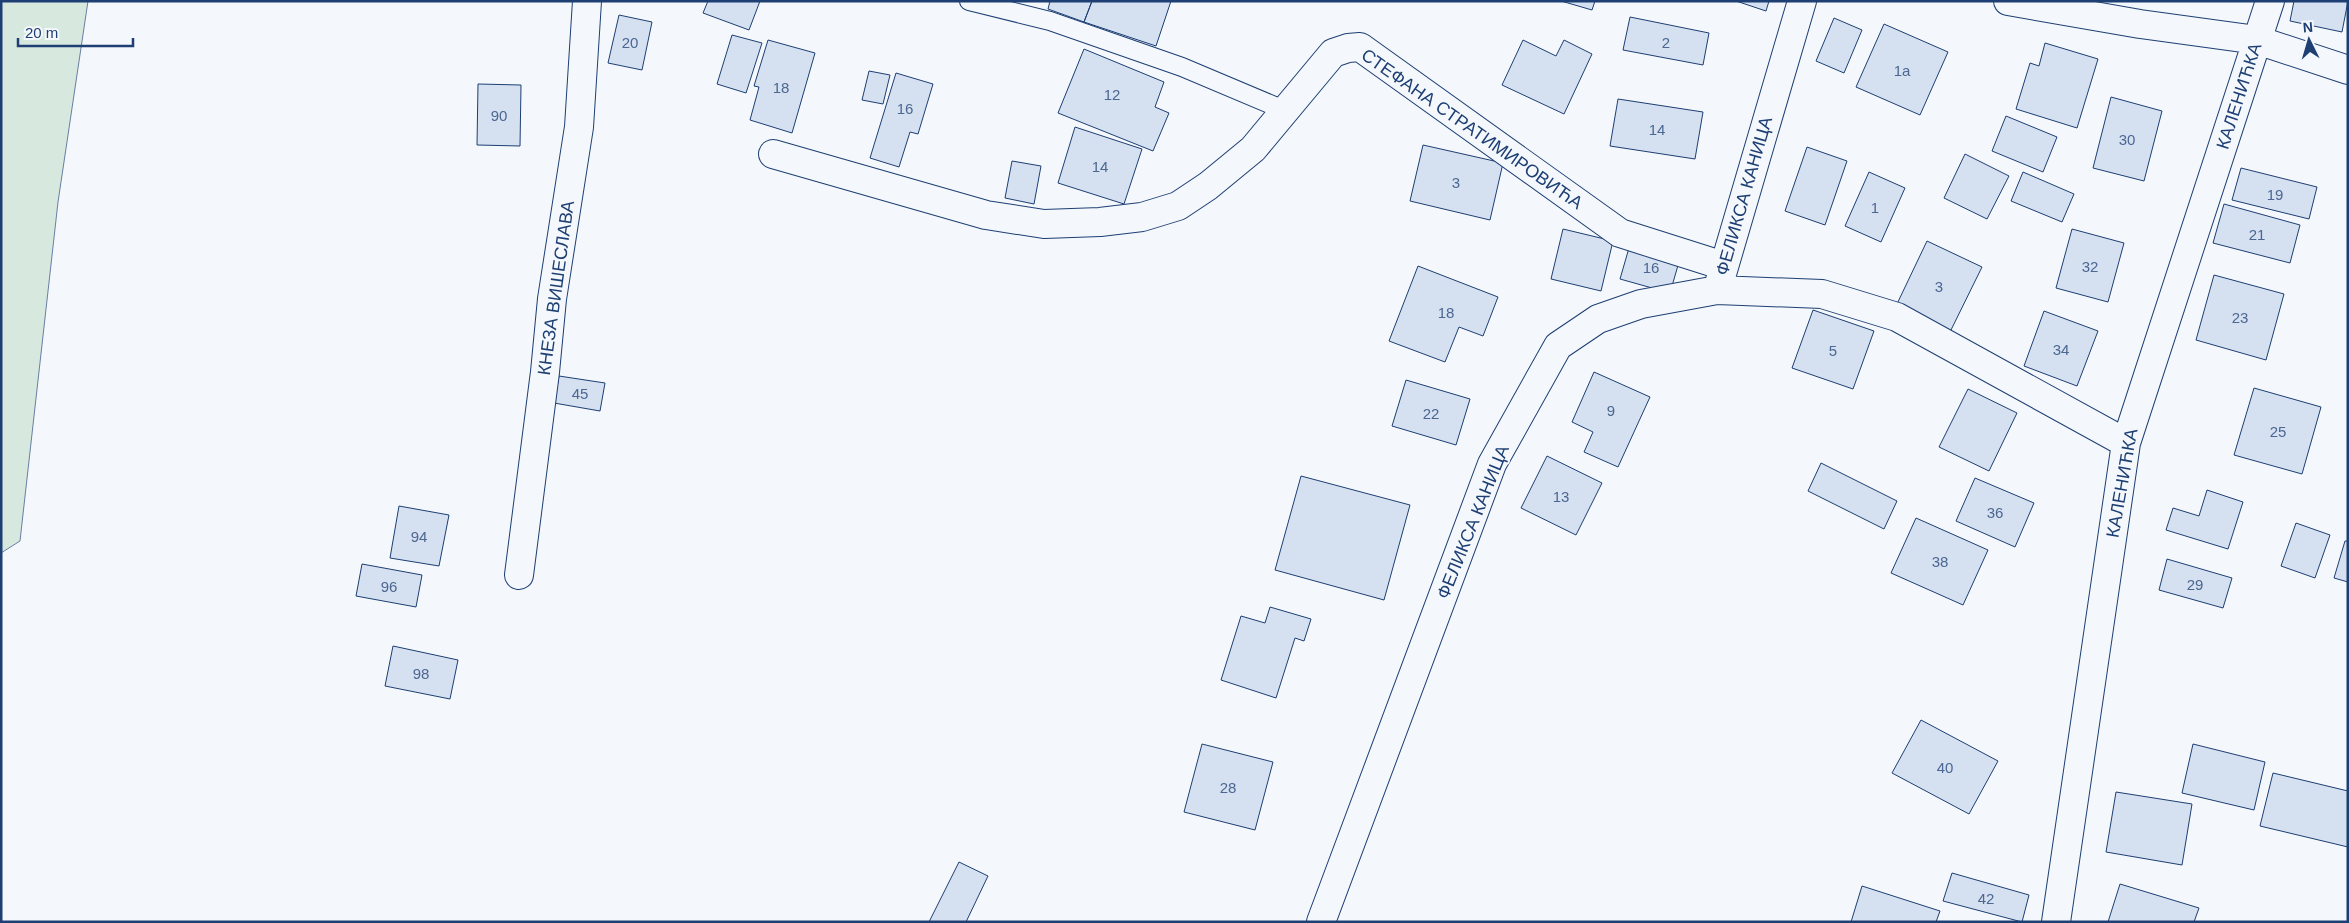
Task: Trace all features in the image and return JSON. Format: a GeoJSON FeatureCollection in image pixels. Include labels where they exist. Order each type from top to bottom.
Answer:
{"type":"FeatureCollection","features":[{"type":"Feature","properties":{"kind":"street","name":"КНЕЗА ВИШЕСЛАВА"},"geometry":{"type":"LineString","coordinates":[[519,575],[545,372],[552,299],[579,127],[587,1]]}},
{"type":"Feature","properties":{"kind":"street","name":"ФЕЛИКСА КАНИЦА"},"geometry":{"type":"LineString","coordinates":[[1321,922],[1492,464],[1558,346],[1598,319],[1720,278],[1802,1]]}},
{"type":"Feature","properties":{"kind":"street"},"geometry":{"type":"LineString","coordinates":[[2008,1],[2140,24],[2258,40],[2348,70]]}},
{"type":"Feature","properties":{"kind":"street","name":"КАЛЕНИЋКА"},"geometry":{"type":"LineString","coordinates":[[2056,922],[2126,443],[2270,1]]}},
{"type":"Feature","properties":{"kind":"street","name":"СТЕФАНА СТРАТИМИРОВИЋА"},"geometry":{"type":"LineString","coordinates":[[773,154],[986,215],[1044,224],[1100,222],[1142,217],[1178,206],[1208,186],[1253,149],[1333,53],[1348,48],[1360,47],[1620,234],[1720,278]]}},
{"type":"Feature","properties":{"kind":"street"},"geometry":{"type":"LineString","coordinates":[[1720,278],[1822,294],[1897,317],[2126,443]]}},
{"type":"Feature","properties":{"kind":"lane"},"geometry":{"type":"LineString","coordinates":[[969,1],[1050,22],[1154,57],[1284,110]]}},
{"type":"Feature","properties":{"kind":"shaded area"},"geometry":{"type":"Polygon","coordinates":[[[1,1],[88,1],[58,202],[20,541],[1,553],[1,1]]]}},
{"type":"Feature","properties":{"kind":"building"},"geometry":{"type":"Polygon","coordinates":[[[708,1],[760,1],[749,30],[703,13],[708,1]]]}},
{"type":"Feature","properties":{"kind":"building"},"geometry":{"type":"Polygon","coordinates":[[[1050,1],[1092,1],[1084,22],[1048,9],[1050,1]]]}},
{"type":"Feature","properties":{"kind":"building"},"geometry":{"type":"Polygon","coordinates":[[[1092,1],[1171,1],[1156,46],[1084,22],[1092,1]]]}},
{"type":"Feature","properties":{"kind":"building"},"geometry":{"type":"Polygon","coordinates":[[[1561,1],[1595,1],[1592,10],[1561,1]]]}},
{"type":"Feature","properties":{"kind":"building"},"geometry":{"type":"Polygon","coordinates":[[[1736,1],[1769,1],[1766,11],[1736,1]]]}},
{"type":"Feature","properties":{"kind":"building"},"geometry":{"type":"Polygon","coordinates":[[[2294,1],[2348,1],[2342,32],[2290,21],[2294,1]]]}},
{"type":"Feature","properties":{"kind":"building"},"geometry":{"type":"Polygon","coordinates":[[[619,15],[652,22],[642,70],[608,63],[619,15]]]}},
{"type":"Feature","properties":{"kind":"building"},"geometry":{"type":"Polygon","coordinates":[[[1630,17],[1709,33],[1703,65],[1623,50],[1630,17]]]}},
{"type":"Feature","properties":{"kind":"building"},"geometry":{"type":"Polygon","coordinates":[[[1834,18],[1862,30],[1844,73],[1816,61],[1834,18]]]}},
{"type":"Feature","properties":{"kind":"building"},"geometry":{"type":"Polygon","coordinates":[[[1884,24],[1948,52],[1920,115],[1856,87],[1884,24]]]}},
{"type":"Feature","properties":{"kind":"building"},"geometry":{"type":"Polygon","coordinates":[[[732,35],[762,43],[746,93],[717,84],[732,35]]]}},
{"type":"Feature","properties":{"kind":"building"},"geometry":{"type":"Polygon","coordinates":[[[768,40],[815,53],[792,133],[750,120],[759,87],[754,86],[768,40]]]}},
{"type":"Feature","properties":{"kind":"building"},"geometry":{"type":"Polygon","coordinates":[[[1523,40],[1556,56],[1564,40],[1592,54],[1564,114],[1502,85],[1523,40]]]}},
{"type":"Feature","properties":{"kind":"building"},"geometry":{"type":"Polygon","coordinates":[[[2045,43],[2098,59],[2077,128],[2016,109],[2030,63],[2039,66],[2045,43]]]}},
{"type":"Feature","properties":{"kind":"building"},"geometry":{"type":"Polygon","coordinates":[[[1084,49],[1164,82],[1155,107],[1169,113],[1153,151],[1058,113],[1084,49]]]}},
{"type":"Feature","properties":{"kind":"building"},"geometry":{"type":"Polygon","coordinates":[[[869,71],[890,75],[883,104],[862,100],[869,71]]]}},
{"type":"Feature","properties":{"kind":"building"},"geometry":{"type":"Polygon","coordinates":[[[896,73],[933,84],[918,134],[910,132],[899,167],[870,158],[896,73]]]}},
{"type":"Feature","properties":{"kind":"building"},"geometry":{"type":"Polygon","coordinates":[[[478,84],[521,85],[520,146],[477,145],[478,84]]]}},
{"type":"Feature","properties":{"kind":"building"},"geometry":{"type":"Polygon","coordinates":[[[2111,97],[2162,111],[2144,181],[2093,168],[2111,97]]]}},
{"type":"Feature","properties":{"kind":"building"},"geometry":{"type":"Polygon","coordinates":[[[1618,99],[1703,112],[1695,159],[1610,146],[1618,99]]]}},
{"type":"Feature","properties":{"kind":"building"},"geometry":{"type":"Polygon","coordinates":[[[2006,116],[2057,137],[2043,172],[1992,151],[2006,116]]]}},
{"type":"Feature","properties":{"kind":"building"},"geometry":{"type":"Polygon","coordinates":[[[1075,127],[1142,149],[1124,204],[1058,183],[1075,127]]]}},
{"type":"Feature","properties":{"kind":"building"},"geometry":{"type":"Polygon","coordinates":[[[1423,145],[1503,163],[1490,220],[1410,201],[1423,145]]]}},
{"type":"Feature","properties":{"kind":"building"},"geometry":{"type":"Polygon","coordinates":[[[1807,147],[1847,161],[1825,225],[1785,211],[1807,147]]]}},
{"type":"Feature","properties":{"kind":"building"},"geometry":{"type":"Polygon","coordinates":[[[1965,154],[2009,176],[1987,219],[1944,198],[1965,154]]]}},
{"type":"Feature","properties":{"kind":"building"},"geometry":{"type":"Polygon","coordinates":[[[1012,161],[1041,166],[1034,204],[1005,198],[1012,161]]]}},
{"type":"Feature","properties":{"kind":"building"},"geometry":{"type":"Polygon","coordinates":[[[2241,168],[2317,187],[2309,219],[2232,200],[2241,168]]]}},
{"type":"Feature","properties":{"kind":"building"},"geometry":{"type":"Polygon","coordinates":[[[1869,172],[1905,188],[1881,242],[1845,226],[1869,172]]]}},
{"type":"Feature","properties":{"kind":"building"},"geometry":{"type":"Polygon","coordinates":[[[2023,172],[2074,194],[2062,222],[2011,201],[2023,172]]]}},
{"type":"Feature","properties":{"kind":"building"},"geometry":{"type":"Polygon","coordinates":[[[2224,204],[2300,225],[2290,263],[2213,243],[2224,204]]]}},
{"type":"Feature","properties":{"kind":"building"},"geometry":{"type":"Polygon","coordinates":[[[1563,229],[1613,241],[1601,291],[1551,279],[1563,229]]]}},
{"type":"Feature","properties":{"kind":"building"},"geometry":{"type":"Polygon","coordinates":[[[2072,229],[2124,243],[2108,302],[2056,288],[2072,229]]]}},
{"type":"Feature","properties":{"kind":"building"},"geometry":{"type":"Polygon","coordinates":[[[1631,241],[1681,255],[1670,293],[1620,279],[1631,241]]]}},
{"type":"Feature","properties":{"kind":"building"},"geometry":{"type":"Polygon","coordinates":[[[1927,241],[1982,267],[1950,332],[1896,306],[1927,241]]]}},
{"type":"Feature","properties":{"kind":"building"},"geometry":{"type":"Polygon","coordinates":[[[1418,266],[1498,297],[1483,336],[1459,327],[1445,362],[1389,341],[1418,266]]]}},
{"type":"Feature","properties":{"kind":"building"},"geometry":{"type":"Polygon","coordinates":[[[2214,275],[2284,294],[2266,360],[2196,340],[2214,275]]]}},
{"type":"Feature","properties":{"kind":"building"},"geometry":{"type":"Polygon","coordinates":[[[1813,310],[1874,331],[1853,389],[1792,368],[1813,310]]]}},
{"type":"Feature","properties":{"kind":"building"},"geometry":{"type":"Polygon","coordinates":[[[2044,311],[2098,331],[2077,386],[2024,366],[2044,311]]]}},
{"type":"Feature","properties":{"kind":"building"},"geometry":{"type":"Polygon","coordinates":[[[1594,372],[1650,397],[1618,467],[1584,452],[1593,432],[1572,422],[1594,372]]]}},
{"type":"Feature","properties":{"kind":"building"},"geometry":{"type":"Polygon","coordinates":[[[559,376],[605,383],[600,411],[554,403],[559,376]]]}},
{"type":"Feature","properties":{"kind":"building"},"geometry":{"type":"Polygon","coordinates":[[[1406,380],[1470,399],[1456,445],[1392,426],[1406,380]]]}},
{"type":"Feature","properties":{"kind":"building"},"geometry":{"type":"Polygon","coordinates":[[[2254,388],[2321,407],[2302,474],[2234,455],[2254,388]]]}},
{"type":"Feature","properties":{"kind":"building"},"geometry":{"type":"Polygon","coordinates":[[[1968,389],[2017,413],[1989,471],[1939,447],[1968,389]]]}},
{"type":"Feature","properties":{"kind":"building"},"geometry":{"type":"Polygon","coordinates":[[[1547,456],[1602,483],[1576,535],[1521,508],[1547,456]]]}},
{"type":"Feature","properties":{"kind":"building"},"geometry":{"type":"Polygon","coordinates":[[[1821,463],[1897,501],[1884,529],[1808,491],[1821,463]]]}},
{"type":"Feature","properties":{"kind":"building"},"geometry":{"type":"Polygon","coordinates":[[[1301,476],[1410,505],[1384,600],[1275,570],[1301,476]]]}},
{"type":"Feature","properties":{"kind":"building"},"geometry":{"type":"Polygon","coordinates":[[[1975,478],[2034,503],[2015,547],[1956,521],[1975,478]]]}},
{"type":"Feature","properties":{"kind":"building"},"geometry":{"type":"Polygon","coordinates":[[[2207,490],[2243,502],[2228,549],[2166,530],[2173,508],[2199,516],[2207,490]]]}},
{"type":"Feature","properties":{"kind":"building"},"geometry":{"type":"Polygon","coordinates":[[[399,506],[449,515],[439,566],[390,558],[399,506]]]}},
{"type":"Feature","properties":{"kind":"building"},"geometry":{"type":"Polygon","coordinates":[[[1916,518],[1988,550],[1963,605],[1891,573],[1916,518]]]}},
{"type":"Feature","properties":{"kind":"building"},"geometry":{"type":"Polygon","coordinates":[[[2296,523],[2330,535],[2315,578],[2281,566],[2296,523]]]}},
{"type":"Feature","properties":{"kind":"building"},"geometry":{"type":"Polygon","coordinates":[[[2345,541],[2348,541],[2348,582],[2334,578],[2345,541]]]}},
{"type":"Feature","properties":{"kind":"building"},"geometry":{"type":"Polygon","coordinates":[[[2167,559],[2232,578],[2223,608],[2159,590],[2167,559]]]}},
{"type":"Feature","properties":{"kind":"building"},"geometry":{"type":"Polygon","coordinates":[[[362,564],[422,575],[416,607],[356,596],[362,564]]]}},
{"type":"Feature","properties":{"kind":"building"},"geometry":{"type":"Polygon","coordinates":[[[1270,607],[1311,619],[1304,641],[1295,638],[1276,698],[1221,680],[1241,616],[1265,623],[1270,607]]]}},
{"type":"Feature","properties":{"kind":"building"},"geometry":{"type":"Polygon","coordinates":[[[393,646],[458,660],[450,699],[385,686],[393,646]]]}},
{"type":"Feature","properties":{"kind":"building"},"geometry":{"type":"Polygon","coordinates":[[[1921,720],[1998,761],[1969,814],[1892,773],[1921,720]]]}},
{"type":"Feature","properties":{"kind":"building"},"geometry":{"type":"Polygon","coordinates":[[[1202,744],[1273,762],[1255,830],[1184,812],[1202,744]]]}},
{"type":"Feature","properties":{"kind":"building"},"geometry":{"type":"Polygon","coordinates":[[[2193,744],[2265,762],[2254,810],[2182,793],[2193,744]]]}},
{"type":"Feature","properties":{"kind":"building"},"geometry":{"type":"Polygon","coordinates":[[[2273,773],[2348,791],[2348,847],[2260,826],[2273,773]]]}},
{"type":"Feature","properties":{"kind":"building"},"geometry":{"type":"Polygon","coordinates":[[[2116,792],[2192,804],[2182,865],[2106,852],[2116,792]]]}},
{"type":"Feature","properties":{"kind":"building"},"geometry":{"type":"Polygon","coordinates":[[[959,862],[988,876],[966,922],[929,922],[959,862]]]}},
{"type":"Feature","properties":{"kind":"building"},"geometry":{"type":"Polygon","coordinates":[[[1952,873],[2029,895],[2022,922],[1943,901],[1952,873]]]}},
{"type":"Feature","properties":{"kind":"building"},"geometry":{"type":"Polygon","coordinates":[[[2120,884],[2199,908],[2194,922],[2108,922],[2120,884]]]}},
{"type":"Feature","properties":{"kind":"building"},"geometry":{"type":"Polygon","coordinates":[[[1862,886],[1940,911],[1936,922],[1851,922],[1862,886]]]}}]}
